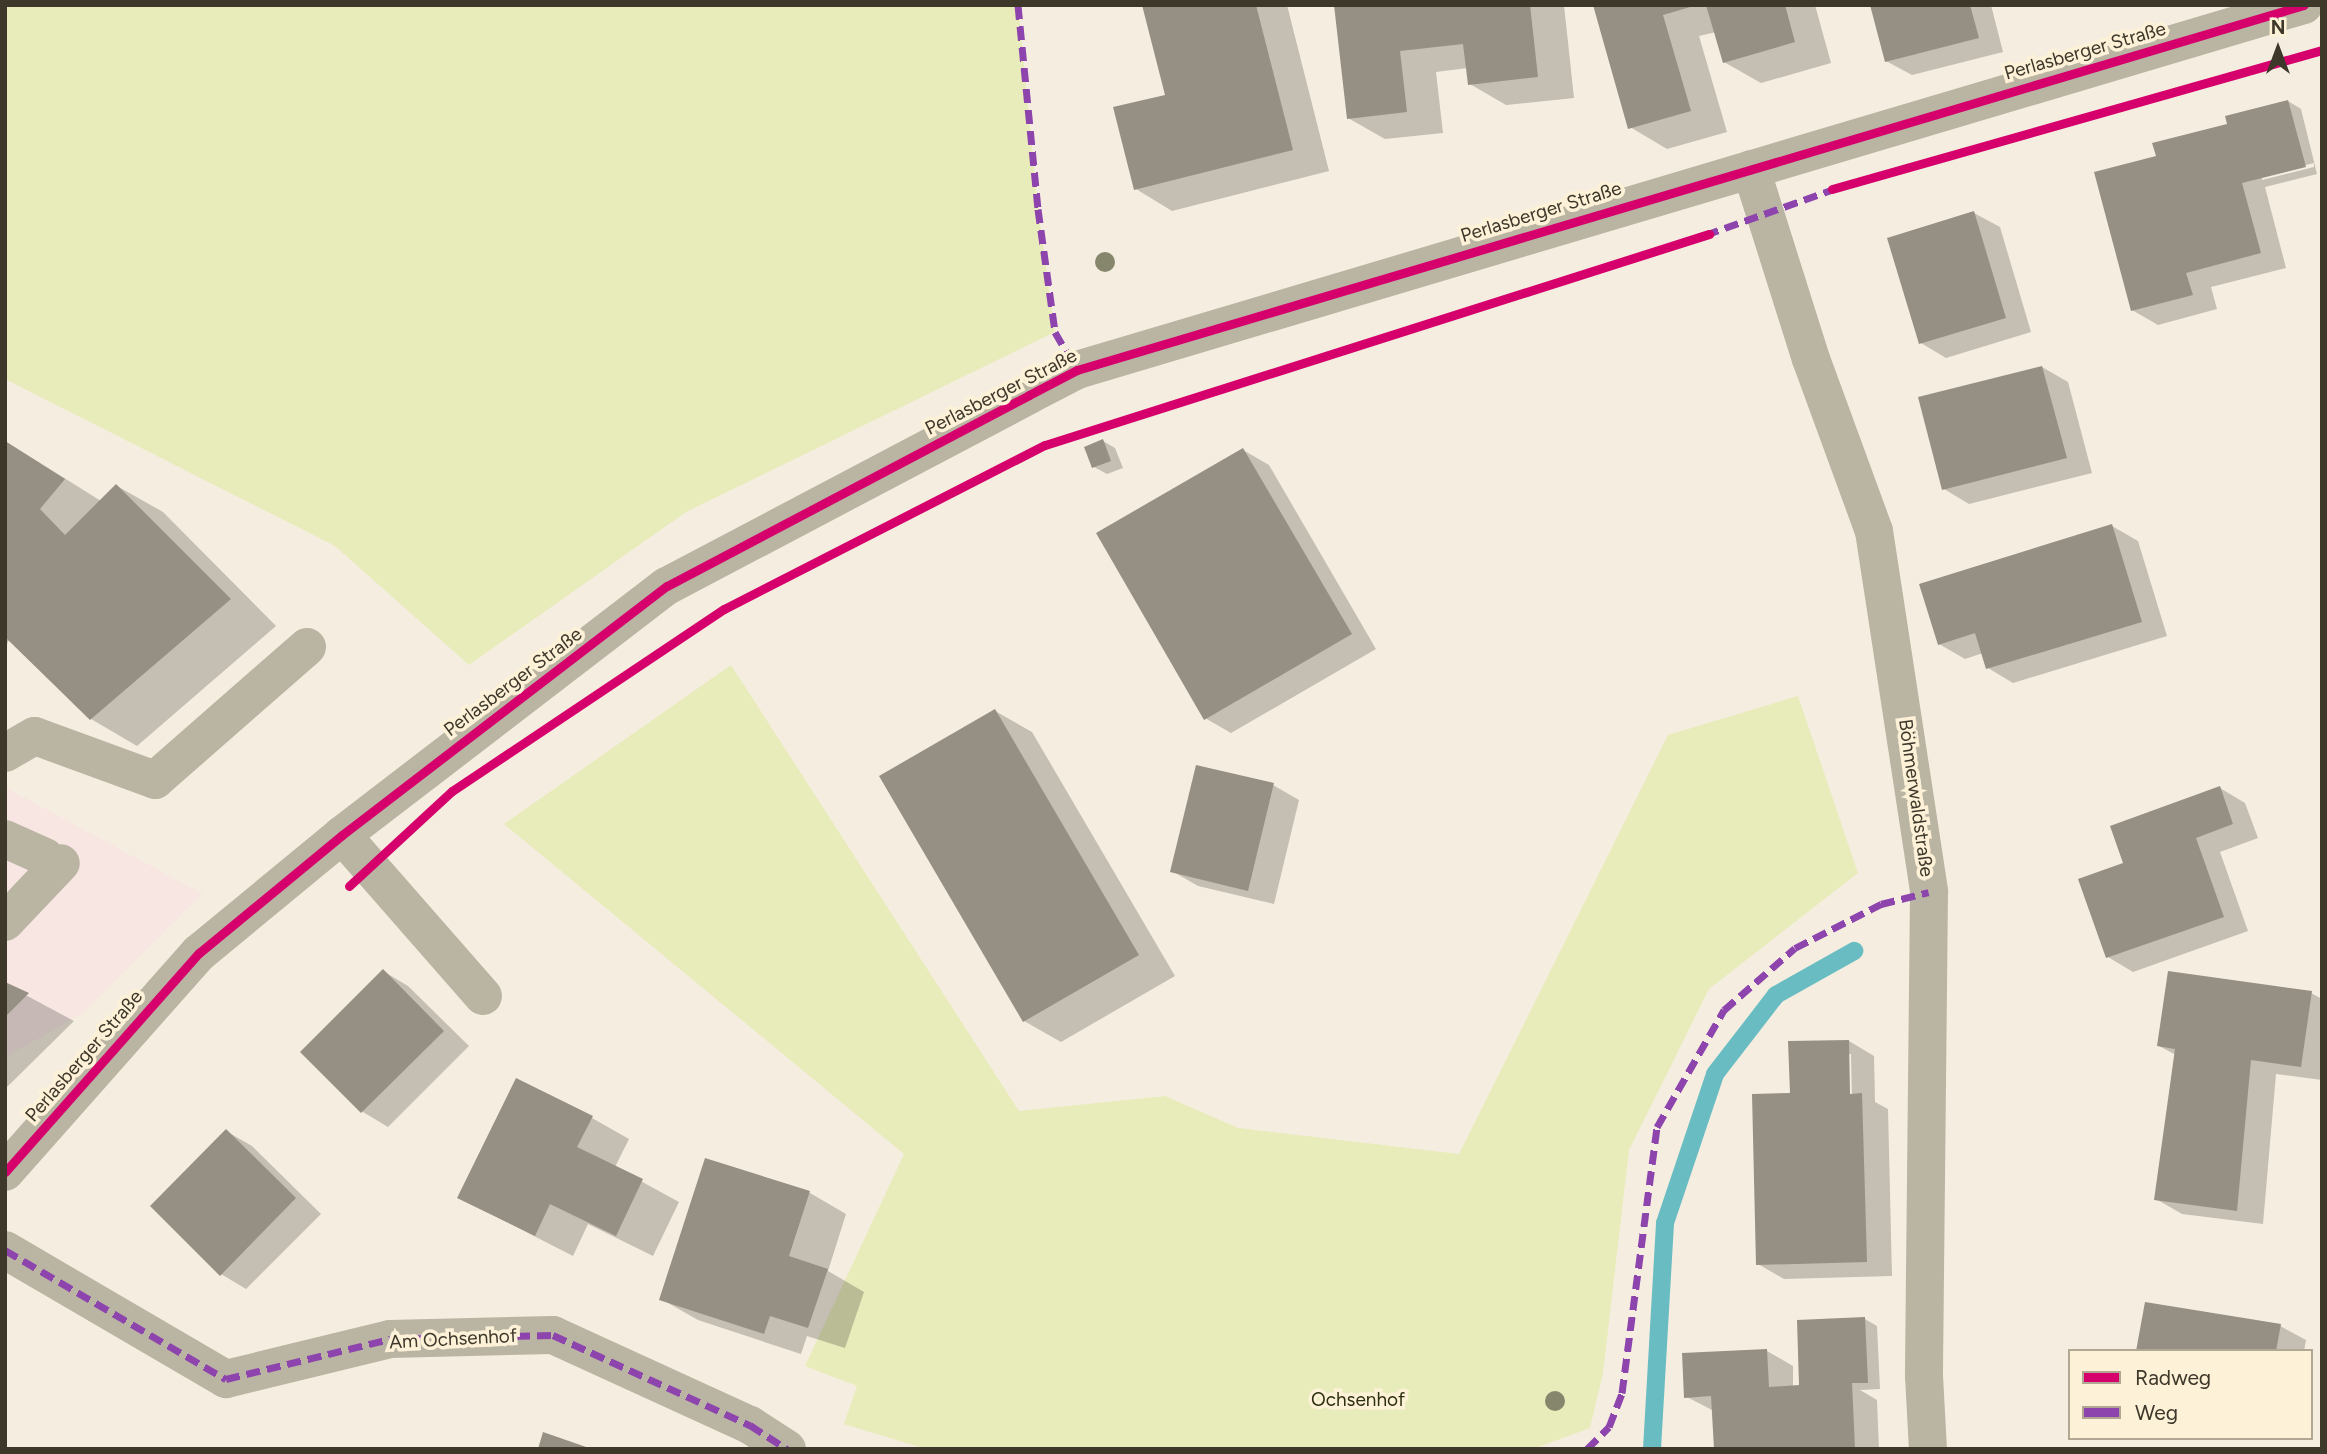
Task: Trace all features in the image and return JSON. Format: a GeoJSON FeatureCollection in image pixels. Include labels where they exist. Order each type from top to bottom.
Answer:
{"type":"FeatureCollection","features":[{"type":"Feature","properties":{"kind":"street","name":"Perlasberger Straße"},"geometry":{"type":"LineString","coordinates":[[5,1172],[199,953],[342,835],[667,586],[1077,370],[2304,5]]}},
{"type":"Feature","properties":{"kind":"street","name":"Böhmerwaldstraße"},"geometry":{"type":"LineString","coordinates":[[1751,169],[1811,359],[1874,531],[1930,892],[1924,1376],[1928,1449]]}},
{"type":"Feature","properties":{"kind":"street"},"geometry":{"type":"LineString","coordinates":[[5,752],[35,736],[155,780],[307,647]]}},
{"type":"Feature","properties":{"kind":"street"},"geometry":{"type":"LineString","coordinates":[[342,835],[483,996]]}},
{"type":"Feature","properties":{"kind":"street"},"geometry":{"type":"LineString","coordinates":[[5,839],[53,860]]}},
{"type":"Feature","properties":{"kind":"street"},"geometry":{"type":"LineString","coordinates":[[5,864],[53,860]]}},
{"type":"Feature","properties":{"kind":"street"},"geometry":{"type":"LineString","coordinates":[[5,892],[53,860]]}},
{"type":"Feature","properties":{"kind":"street"},"geometry":{"type":"LineString","coordinates":[[5,922],[53,860]]}},
{"type":"Feature","properties":{"kind":"street","name":"Am Ochsenhof"},"geometry":{"type":"LineString","coordinates":[[5,1250],[226,1379],[390,1339],[553,1335],[750,1425],[787,1449]]}},
{"type":"Feature","properties":{"kind":"shaded area"},"geometry":{"type":"Polygon","coordinates":[[[5,787],[203,894],[81,1014],[5,1057],[5,787]]]}},
{"type":"Feature","properties":{"kind":"green space"},"geometry":{"type":"Polygon","coordinates":[[[5,5],[1018,5],[1038,209],[1055,332],[686,512],[469,665],[335,546],[5,379],[5,5]]]}},
{"type":"Feature","properties":{"kind":"green space","name":"Ochsenhof"},"geometry":{"type":"Polygon","coordinates":[[[731,665],[1019,1111],[1165,1096],[1238,1128],[1459,1154],[1668,735],[1798,696],[1858,873],[1709,989],[1629,1150],[1603,1373],[1590,1428],[1533,1449],[926,1449],[844,1424],[857,1386],[805,1366],[904,1154],[504,824],[731,665]]]}},
{"type":"Feature","properties":{"kind":"building"},"geometry":{"type":"Polygon","coordinates":[[[1142,5],[1256,5],[1293,150],[1134,190],[1113,107],[1165,95],[1142,5]]]}},
{"type":"Feature","properties":{"kind":"building"},"geometry":{"type":"Polygon","coordinates":[[[1334,5],[1530,5],[1538,77],[1468,85],[1463,44],[1400,51],[1407,112],[1347,119],[1334,5]]]}},
{"type":"Feature","properties":{"kind":"building"},"geometry":{"type":"Polygon","coordinates":[[[1593,5],[1697,5],[1663,15],[1691,111],[1628,129],[1593,5]]]}},
{"type":"Feature","properties":{"kind":"building"},"geometry":{"type":"Polygon","coordinates":[[[1706,5],[1785,5],[1795,42],[1723,63],[1706,5]]]}},
{"type":"Feature","properties":{"kind":"building"},"geometry":{"type":"Polygon","coordinates":[[[1870,5],[1970,5],[1979,38],[1885,62],[1870,5]]]}},
{"type":"Feature","properties":{"kind":"building"},"geometry":{"type":"Polygon","coordinates":[[[2288,100],[2306,167],[2242,183],[2261,253],[2186,273],[2193,295],[2131,311],[2094,172],[2156,156],[2152,143],[2227,124],[2225,116],[2288,100]]]}},
{"type":"Feature","properties":{"kind":"building"},"geometry":{"type":"Polygon","coordinates":[[[1974,211],[2006,318],[1919,344],[1887,238],[1974,211]]]}},
{"type":"Feature","properties":{"kind":"building"},"geometry":{"type":"Polygon","coordinates":[[[2042,366],[2067,458],[1942,490],[1918,397],[2042,366]]]}},
{"type":"Feature","properties":{"kind":"building"},"geometry":{"type":"Polygon","coordinates":[[[1103,439],[1111,461],[1092,468],[1084,447],[1103,439]]]}},
{"type":"Feature","properties":{"kind":"building"},"geometry":{"type":"Polygon","coordinates":[[[5,441],[65,479],[40,509],[65,535],[116,484],[231,599],[90,720],[5,637],[5,441]]]}},
{"type":"Feature","properties":{"kind":"building"},"geometry":{"type":"Polygon","coordinates":[[[1243,448],[1352,634],[1204,720],[1096,533],[1243,448]]]}},
{"type":"Feature","properties":{"kind":"building"},"geometry":{"type":"Polygon","coordinates":[[[2112,524],[2142,622],[1986,669],[1975,633],[1938,645],[1919,584],[2112,524]]]}},
{"type":"Feature","properties":{"kind":"building"},"geometry":{"type":"Polygon","coordinates":[[[995,709],[1139,955],[1023,1022],[879,776],[995,709]]]}},
{"type":"Feature","properties":{"kind":"building"},"geometry":{"type":"Polygon","coordinates":[[[1196,765],[1274,783],[1248,891],[1170,872],[1196,765]]]}},
{"type":"Feature","properties":{"kind":"building"},"geometry":{"type":"Polygon","coordinates":[[[2220,786],[2233,824],[2196,838],[2224,917],[2106,958],[2078,879],[2123,863],[2110,826],[2220,786]]]}},
{"type":"Feature","properties":{"kind":"building"},"geometry":{"type":"Polygon","coordinates":[[[383,969],[444,1031],[361,1113],[300,1052],[383,969]]]}},
{"type":"Feature","properties":{"kind":"building"},"geometry":{"type":"Polygon","coordinates":[[[2168,971],[2312,991],[2301,1067],[2251,1060],[2237,1211],[2154,1200],[2175,1049],[2157,1046],[2168,971]]]}},
{"type":"Feature","properties":{"kind":"building"},"geometry":{"type":"Polygon","coordinates":[[[5,982],[29,993],[5,1017],[5,982]]]}},
{"type":"Feature","properties":{"kind":"building"},"geometry":{"type":"Polygon","coordinates":[[[1849,1040],[1850,1094],[1862,1093],[1867,1262],[1756,1265],[1752,1094],[1790,1093],[1788,1041],[1849,1040]]]}},
{"type":"Feature","properties":{"kind":"building"},"geometry":{"type":"Polygon","coordinates":[[[516,1078],[593,1116],[577,1147],[643,1179],[616,1236],[550,1204],[535,1236],[457,1198],[516,1078]]]}},
{"type":"Feature","properties":{"kind":"building"},"geometry":{"type":"Polygon","coordinates":[[[226,1129],[296,1198],[220,1276],[150,1206],[226,1129]]]}},
{"type":"Feature","properties":{"kind":"building"},"geometry":{"type":"Polygon","coordinates":[[[705,1158],[810,1191],[789,1256],[828,1269],[808,1328],[770,1316],[764,1334],[659,1300],[705,1158]]]}},
{"type":"Feature","properties":{"kind":"building"},"geometry":{"type":"Polygon","coordinates":[[[2145,1302],[2281,1324],[2276,1349],[2136,1349],[2145,1302]]]}},
{"type":"Feature","properties":{"kind":"building"},"geometry":{"type":"Polygon","coordinates":[[[1865,1317],[1868,1383],[1852,1383],[1855,1449],[1714,1449],[1711,1396],[1684,1398],[1682,1353],[1767,1349],[1769,1387],[1799,1385],[1797,1320],[1865,1317]]]}},
{"type":"Feature","properties":{"kind":"building"},"geometry":{"type":"Polygon","coordinates":[[[543,1432],[589,1448],[589,1449],[538,1449],[543,1432]]]}},
{"type":"Feature","properties":{"kind":"waterway"},"geometry":{"type":"LineString","coordinates":[[1652,1449],[1665,1223],[1715,1074],[1776,995],[1854,951]]}},
{"type":"Feature","properties":{"kind":"marked path"},"geometry":{"type":"LineString","coordinates":[[1018,5],[1038,209],[1055,332],[1077,370]]}},
{"type":"Feature","properties":{"kind":"marked path"},"geometry":{"type":"LineString","coordinates":[[1705,235],[1837,188]]}},
{"type":"Feature","properties":{"kind":"marked path"},"geometry":{"type":"LineString","coordinates":[[1587,1449],[1609,1427],[1622,1393],[1657,1127],[1724,1010],[1795,948],[1881,904],[1929,892]]}},
{"type":"Feature","properties":{"kind":"marked path"},"geometry":{"type":"LineString","coordinates":[[5,1250],[226,1379],[390,1339],[553,1335],[750,1425],[787,1449]]}},
{"type":"Feature","properties":{"kind":"cycle path"},"geometry":{"type":"LineString","coordinates":[[5,1172],[199,953],[342,835],[667,586],[1077,370],[2304,5]]}},
{"type":"Feature","properties":{"kind":"cycle path"},"geometry":{"type":"LineString","coordinates":[[1832,189],[2322,50]]}},
{"type":"Feature","properties":{"kind":"cycle path"},"geometry":{"type":"LineString","coordinates":[[349,886],[452,791],[724,609],[1045,445],[1709,234]]}}]}
